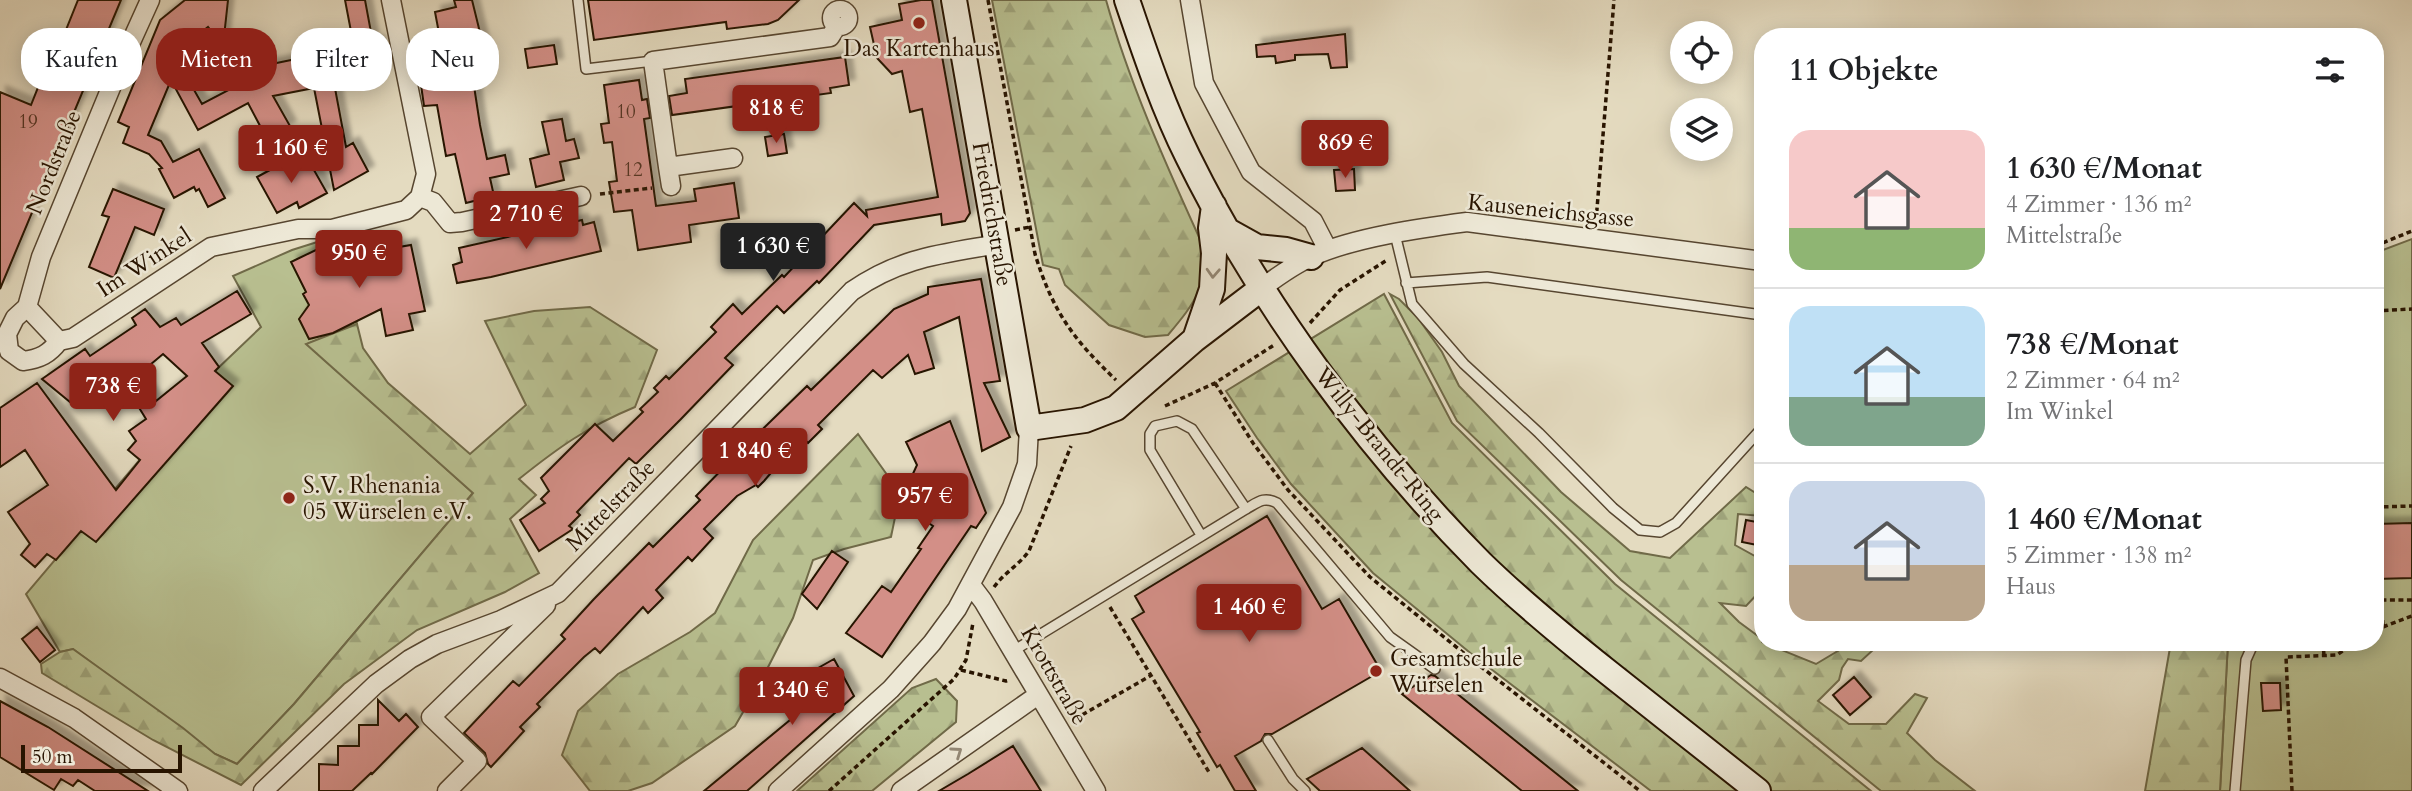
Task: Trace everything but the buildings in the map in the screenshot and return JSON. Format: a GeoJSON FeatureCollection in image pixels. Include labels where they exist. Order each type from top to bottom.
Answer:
{"type":"FeatureCollection","features":[{"type":"Feature","properties":{"kind":"main road","name":"Friedrichstraße"},"geometry":{"type":"LineString","coordinates":[[954,0],[1029,428]]}},
{"type":"Feature","properties":{"kind":"main road","name":"Willy-Brandt-Ring"},"geometry":{"type":"LineString","coordinates":[[1127,0],[1158,90],[1188,157],[1214,206],[1262,288],[1306,353],[1396,472],[1482,564],[1552,627],[1758,791]]}},
{"type":"Feature","properties":{"kind":"main road"},"geometry":{"type":"LineString","coordinates":[[1195,339],[1212,289],[1214,253],[1211,228],[1214,206]]}},
{"type":"Feature","properties":{"kind":"main road"},"geometry":{"type":"LineString","coordinates":[[1229,232],[1256,247],[1320,253]]}},
{"type":"Feature","properties":{"kind":"main road"},"geometry":{"type":"LineString","coordinates":[[1029,428],[1085,420],[1116,408],[1133,396],[1195,339],[1262,288]]}},
{"type":"Feature","properties":{"kind":"street","name":"Nordstraße"},"geometry":{"type":"LineString","coordinates":[[59,341],[39,359],[23,361],[9,351],[7,334],[15,318],[27,307],[41,257],[150,0]]}},
{"type":"Feature","properties":{"kind":"street"},"geometry":{"type":"LineString","coordinates":[[391,0],[426,174],[420,197],[433,202],[450,223],[581,196]]}},
{"type":"Feature","properties":{"kind":"street"},"geometry":{"type":"LineString","coordinates":[[1190,0],[1204,83],[1251,172],[1312,221],[1320,253]]}},
{"type":"Feature","properties":{"kind":"street"},"geometry":{"type":"LineString","coordinates":[[671,186],[653,61],[830,37],[842,12]]}},
{"type":"Feature","properties":{"kind":"street"},"geometry":{"type":"LineString","coordinates":[[668,167],[733,158]]}},
{"type":"Feature","properties":{"kind":"street","name":"Im Winkel"},"geometry":{"type":"LineString","coordinates":[[59,341],[73,338],[211,247],[298,229],[332,229],[406,209],[420,197]]}},
{"type":"Feature","properties":{"kind":"street","name":"Kauseneichsgasse"},"geometry":{"type":"LineString","coordinates":[[1262,288],[1320,253],[1395,234],[1467,222],[1754,260]]}},
{"type":"Feature","properties":{"kind":"street","name":"Mittelstraße"},"geometry":{"type":"LineString","coordinates":[[447,791],[477,761],[431,717],[558,593],[852,291],[883,271],[898,265],[925,257],[998,244]]}},
{"type":"Feature","properties":{"kind":"street"},"geometry":{"type":"LineString","coordinates":[[27,307],[59,341]]}},
{"type":"Feature","properties":{"kind":"street","name":"Friedrichstraße"},"geometry":{"type":"LineString","coordinates":[[778,791],[891,689],[932,643],[971,585],[1012,507],[1027,464],[1029,428]]}},
{"type":"Feature","properties":{"kind":"street","name":"Krottstraße"},"geometry":{"type":"LineString","coordinates":[[971,585],[984,601],[1096,791]]}},
{"type":"Feature","properties":{"kind":"street","name":"Mittelstraße"},"geometry":{"type":"LineString","coordinates":[[263,791],[376,684],[410,659],[437,644],[501,620],[558,593]]}},
{"type":"Feature","properties":{"kind":"street"},"geometry":{"type":"LineString","coordinates":[[0,678],[74,718],[178,791]]}},
{"type":"Feature","properties":{"kind":"street"},"geometry":{"type":"LineString","coordinates":[[901,791],[1038,695]]}},
{"type":"Feature","properties":{"kind":"lane"},"geometry":{"type":"LineString","coordinates":[[578,0],[586,69],[653,61]]}},
{"type":"Feature","properties":{"kind":"lane"},"geometry":{"type":"LineString","coordinates":[[1395,234],[1412,304],[1464,364],[1539,433],[1613,508],[1640,530],[1660,532],[1676,523],[1754,437]]}},
{"type":"Feature","properties":{"kind":"lane"},"geometry":{"type":"LineString","coordinates":[[1406,283],[1487,278],[1754,314]]}},
{"type":"Feature","properties":{"kind":"lane"},"geometry":{"type":"LineString","coordinates":[[1201,535],[1150,450],[1150,434],[1155,426],[1177,421],[1192,429],[1246,509]]}},
{"type":"Feature","properties":{"kind":"lane"},"geometry":{"type":"LineString","coordinates":[[1013,652],[1201,535],[1264,499],[1269,499],[1277,503],[1390,637],[1435,669]]}},
{"type":"Feature","properties":{"kind":"lane"},"geometry":{"type":"LineString","coordinates":[[2235,791],[2246,660],[2250,651]]}},
{"type":"Feature","properties":{"kind":"lane"},"geometry":{"type":"LineString","coordinates":[[1268,740],[1293,779],[1305,791]]}},
{"type":"Feature","properties":{"kind":"path"},"geometry":{"type":"LineString","coordinates":[[988,0],[1035,254],[1043,280],[1066,327],[1089,354],[1133,396]]}},
{"type":"Feature","properties":{"kind":"path"},"geometry":{"type":"LineString","coordinates":[[1594,239],[1614,0]]}},
{"type":"Feature","properties":{"kind":"path"},"geometry":{"type":"LineString","coordinates":[[581,196],[671,186]]}},
{"type":"Feature","properties":{"kind":"path"},"geometry":{"type":"LineString","coordinates":[[2384,242],[2412,231]]}},
{"type":"Feature","properties":{"kind":"path"},"geometry":{"type":"LineString","coordinates":[[2384,311],[2412,309]]}},
{"type":"Feature","properties":{"kind":"path"},"geometry":{"type":"LineString","coordinates":[[1159,409],[1215,383],[1252,443],[1288,489],[1370,577],[1640,791]]}},
{"type":"Feature","properties":{"kind":"path"},"geometry":{"type":"LineString","coordinates":[[829,791],[961,670],[970,646],[974,614],[1001,577],[1018,564],[1028,551],[1075,443]]}},
{"type":"Feature","properties":{"kind":"path"},"geometry":{"type":"LineString","coordinates":[[2384,508],[2412,506]]}},
{"type":"Feature","properties":{"kind":"path"},"geometry":{"type":"LineString","coordinates":[[1104,596],[1210,775]]}},
{"type":"Feature","properties":{"kind":"path"},"geometry":{"type":"LineString","coordinates":[[2384,600],[2412,600]]}},
{"type":"Feature","properties":{"kind":"path"},"geometry":{"type":"LineString","coordinates":[[2384,625],[2412,617]]}},
{"type":"Feature","properties":{"kind":"path"},"geometry":{"type":"LineString","coordinates":[[2324,651],[2324,656]]}},
{"type":"Feature","properties":{"kind":"path"},"geometry":{"type":"LineString","coordinates":[[2292,791],[2286,657],[2337,655],[2343,651]]}},
{"type":"Feature","properties":{"kind":"path"},"geometry":{"type":"LineString","coordinates":[[961,670],[1006,681],[1026,674]]}},
{"type":"Feature","properties":{"kind":"path"},"geometry":{"type":"LineString","coordinates":[[1058,729],[1150,676]]}},
{"type":"Feature","properties":{"kind":"path"},"geometry":{"type":"LineString","coordinates":[[1171,725],[1178,721]]}},
{"type":"Feature","properties":{"kind":"green space"},"geometry":{"type":"Polygon","coordinates":[[[992,0],[1106,0],[1136,91],[1199,237],[1203,253],[1202,279],[1198,291],[1186,313],[1168,335],[1145,337],[1109,325],[1065,285],[1059,269],[1043,265],[992,0]]]}},
{"type":"Feature","properties":{"kind":"green space","name":"S.V. Rhenania 05 Würselen e.V."},"geometry":{"type":"Polygon","coordinates":[[[333,237],[357,324],[307,344],[473,493],[294,704],[237,764],[215,754],[73,649],[60,652],[26,594],[215,371],[261,327],[233,276],[292,250],[333,237]]]}},
{"type":"Feature","properties":{"kind":"green space"},"geometry":{"type":"Polygon","coordinates":[[[2412,239],[2412,791],[2220,791],[2228,651],[2384,651],[2384,250],[2412,239]]]}},
{"type":"Feature","properties":{"kind":"green space"},"geometry":{"type":"Polygon","coordinates":[[[1384,294],[1452,423],[1615,584],[1871,791],[1651,791],[1474,656],[1373,573],[1291,484],[1226,391],[1384,294]]]}},
{"type":"Feature","properties":{"kind":"green space"},"geometry":{"type":"Polygon","coordinates":[[[1390,294],[1418,318],[1442,352],[1459,386],[1561,492],[1630,551],[1670,558],[1746,487],[1754,492],[1754,515],[1738,514],[1735,545],[1754,556],[1754,598],[1746,606],[1720,603],[1754,633],[1754,651],[1784,651],[1816,664],[1838,651],[1872,651],[1861,661],[1848,659],[1839,680],[1818,701],[1849,724],[1886,724],[1915,694],[1927,698],[1907,733],[1935,760],[1975,791],[1881,791],[1621,580],[1457,421],[1390,294]]]}},
{"type":"Feature","properties":{"kind":"green space"},"geometry":{"type":"Polygon","coordinates":[[[590,307],[657,350],[635,407],[574,438],[519,479],[536,495],[510,519],[539,573],[505,592],[417,630],[344,684],[241,785],[153,740],[42,673],[41,664],[60,652],[73,649],[215,754],[237,764],[294,704],[473,493],[306,344],[357,324],[363,348],[388,383],[470,454],[526,405],[485,321],[534,311],[590,307]]]}},
{"type":"Feature","properties":{"kind":"green space"},"geometry":{"type":"Polygon","coordinates":[[[858,434],[900,493],[891,537],[813,560],[793,618],[735,726],[652,783],[628,791],[590,791],[562,755],[578,711],[618,674],[690,632],[715,613],[753,540],[858,434]]]}},
{"type":"Feature","properties":{"kind":"green space"},"geometry":{"type":"Polygon","coordinates":[[[2169,651],[2228,651],[2220,791],[2145,791],[2169,651]]]}},
{"type":"Feature","properties":{"kind":"green space"},"geometry":{"type":"Polygon","coordinates":[[[936,679],[957,701],[956,722],[872,791],[797,791],[912,688],[936,679]]]}},
{"type":"Feature","properties":{"kind":"place","name":"Das Kartenhaus"},"geometry":{"type":"Point","coordinates":[919,23]}},
{"type":"Feature","properties":{"kind":"place","name":"S.V. Rhenania 05 Würselen e.V."},"geometry":{"type":"Point","coordinates":[289,498]}},
{"type":"Feature","properties":{"kind":"place","name":"Gesamtschule Würselen"},"geometry":{"type":"Point","coordinates":[1376,671]}}]}
